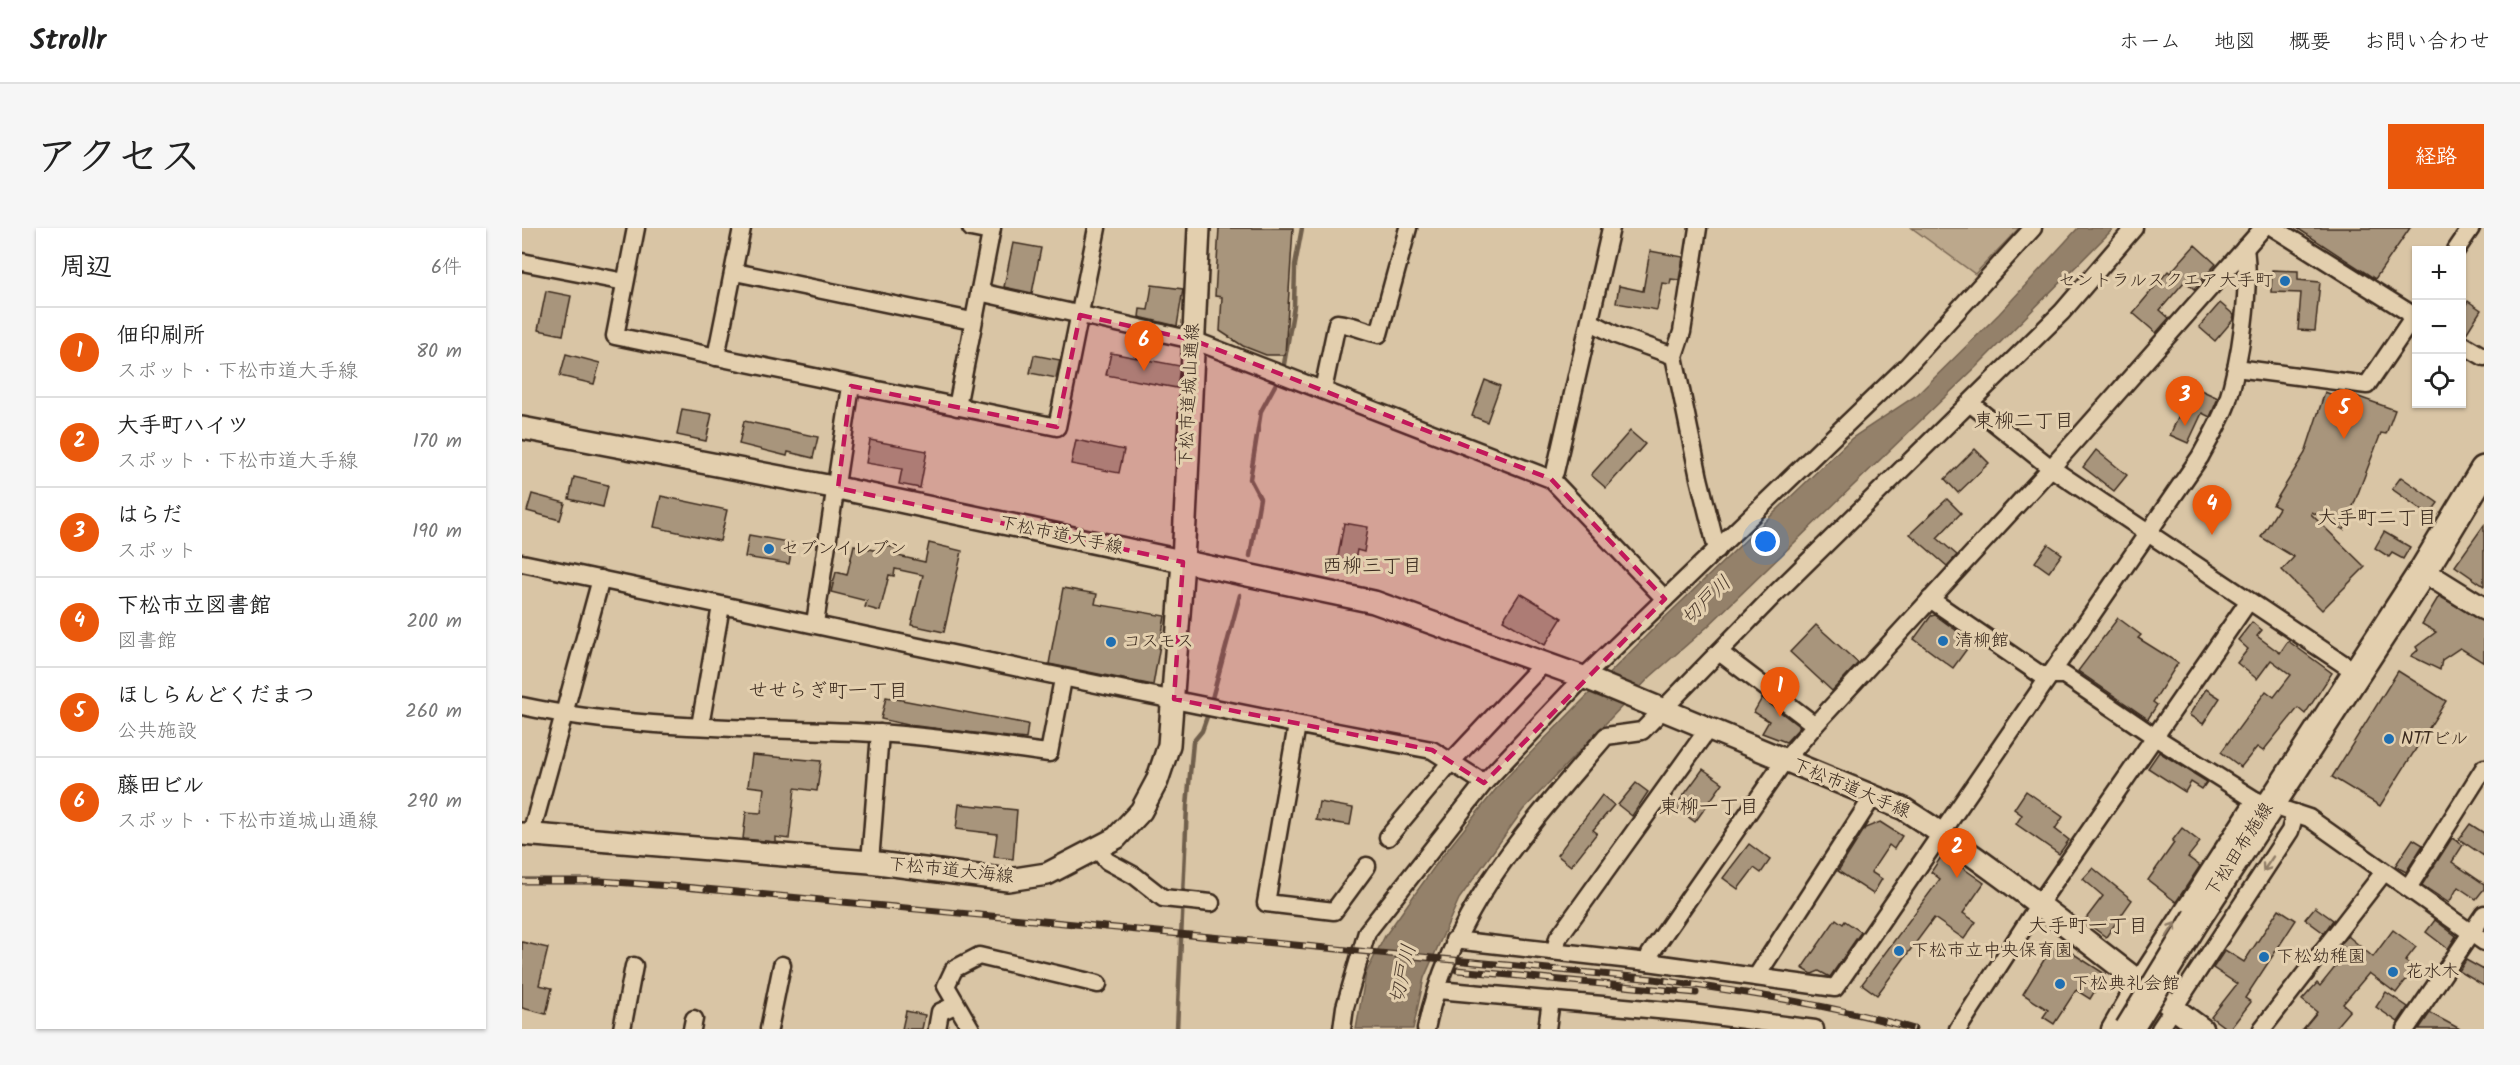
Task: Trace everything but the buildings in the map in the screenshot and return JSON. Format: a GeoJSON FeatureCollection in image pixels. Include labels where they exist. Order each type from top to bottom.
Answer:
{"type":"FeatureCollection","features":[{"type":"Feature","properties":{"kind":"main road","name":"下松田布施線"},"geometry":{"type":"LineString","coordinates":[[2129,1029],[2204,922],[2277,807],[2356,673],[2484,470]]}},
{"type":"Feature","properties":{"kind":"main road","name":"下松田布施線"},"geometry":{"type":"LineString","coordinates":[[2148,1029],[2204,922]]}},
{"type":"Feature","properties":{"kind":"street"},"geometry":{"type":"LineString","coordinates":[[636,228],[615,336],[851,387],[1058,427],[1098,228]]}},
{"type":"Feature","properties":{"kind":"street"},"geometry":{"type":"LineString","coordinates":[[716,357],[735,272],[742,228]]}},
{"type":"Feature","properties":{"kind":"street"},"geometry":{"type":"LineString","coordinates":[[957,407],[972,321],[992,230],[971,228]]}},
{"type":"Feature","properties":{"kind":"street","name":"下松市道城山通線"},"geometry":{"type":"LineString","coordinates":[[1183,562],[1199,228]]}},
{"type":"Feature","properties":{"kind":"street"},"geometry":{"type":"LineString","coordinates":[[1323,390],[1337,323],[1350,324],[1364,331],[1379,334],[1408,228]]}},
{"type":"Feature","properties":{"kind":"street"},"geometry":{"type":"LineString","coordinates":[[1551,479],[1555,472],[1591,322],[1611,228]]}},
{"type":"Feature","properties":{"kind":"street"},"geometry":{"type":"LineString","coordinates":[[1698,228],[1682,332],[1674,356],[1699,478],[1718,550]]}},
{"type":"Feature","properties":{"kind":"street"},"geometry":{"type":"LineString","coordinates":[[1342,1029],[1345,1007],[1367,932],[1484,783],[1665,599],[1908,365],[2033,228]]}},
{"type":"Feature","properties":{"kind":"street"},"geometry":{"type":"LineString","coordinates":[[1426,1029],[1454,940],[1483,890],[1520,837],[1606,736],[1642,731],[1660,708],[2062,312],[2134,228]]}},
{"type":"Feature","properties":{"kind":"street"},"geometry":{"type":"LineString","coordinates":[[1648,962],[1650,954],[1785,760],[2051,468],[2263,228]]}},
{"type":"Feature","properties":{"kind":"street"},"geometry":{"type":"LineString","coordinates":[[2274,228],[2412,313]]}},
{"type":"Feature","properties":{"kind":"street"},"geometry":{"type":"LineString","coordinates":[[2459,246],[2471,228]]}},
{"type":"Feature","properties":{"kind":"street"},"geometry":{"type":"LineString","coordinates":[[1454,940],[1648,962],[1835,987],[1944,834],[2200,458],[2226,405],[2236,368],[2248,269],[2246,248]]}},
{"type":"Feature","properties":{"kind":"street"},"geometry":{"type":"LineString","coordinates":[[522,262],[625,282]]}},
{"type":"Feature","properties":{"kind":"street"},"geometry":{"type":"LineString","coordinates":[[735,272],[972,321]]}},
{"type":"Feature","properties":{"kind":"street"},"geometry":{"type":"LineString","coordinates":[[979,292],[1193,340],[1551,479],[1665,599]]}},
{"type":"Feature","properties":{"kind":"street"},"geometry":{"type":"LineString","coordinates":[[2236,368],[2367,386],[2412,321]]}},
{"type":"Feature","properties":{"kind":"street"},"geometry":{"type":"LineString","coordinates":[[1591,322],[1616,335],[1674,356]]}},
{"type":"Feature","properties":{"kind":"street"},"geometry":{"type":"LineString","coordinates":[[2466,346],[2484,357]]}},
{"type":"Feature","properties":{"kind":"street"},"geometry":{"type":"LineString","coordinates":[[815,623],[838,488],[851,387]]}},
{"type":"Feature","properties":{"kind":"street"},"geometry":{"type":"LineString","coordinates":[[1971,404],[2051,468],[2356,673]]}},
{"type":"Feature","properties":{"kind":"street","name":"下松市道大手線"},"geometry":{"type":"LineString","coordinates":[[522,428],[838,488],[1183,562],[1262,576],[1374,602],[1587,679],[1904,809],[1944,834],[2039,904],[2202,1029]]}},
{"type":"Feature","properties":{"kind":"street","name":"下松市道大海線"},"geometry":{"type":"LineString","coordinates":[[526,834],[870,862],[1008,880],[1047,874],[1116,838],[1141,811],[1157,780],[1169,745],[1183,562]]}},
{"type":"Feature","properties":{"kind":"street"},"geometry":{"type":"LineString","coordinates":[[522,563],[721,606],[815,623],[1063,679],[1432,750],[1484,783]]}},
{"type":"Feature","properties":{"kind":"street"},"geometry":{"type":"LineString","coordinates":[[2422,571],[2484,609]]}},
{"type":"Feature","properties":{"kind":"street"},"geometry":{"type":"LineString","coordinates":[[526,834],[601,579]]}},
{"type":"Feature","properties":{"kind":"street"},"geometry":{"type":"LineString","coordinates":[[1930,599],[2041,675],[2064,675],[2155,737],[2277,807],[2309,818],[2477,938]]}},
{"type":"Feature","properties":{"kind":"street"},"geometry":{"type":"LineString","coordinates":[[1958,1029],[2039,904],[2248,602]]}},
{"type":"Feature","properties":{"kind":"street"},"geometry":{"type":"LineString","coordinates":[[700,726],[721,606]]}},
{"type":"Feature","properties":{"kind":"street"},"geometry":{"type":"LineString","coordinates":[[1719,652],[1815,725]]}},
{"type":"Feature","properties":{"kind":"street"},"geometry":{"type":"LineString","coordinates":[[1388,837],[1450,763],[1543,664]]}},
{"type":"Feature","properties":{"kind":"street"},"geometry":{"type":"LineString","coordinates":[[522,706],[562,715],[700,726],[880,733],[1049,753],[1063,679]]}},
{"type":"Feature","properties":{"kind":"street"},"geometry":{"type":"LineString","coordinates":[[1297,725],[1266,903],[1334,911],[1368,866]]}},
{"type":"Feature","properties":{"kind":"street"},"geometry":{"type":"LineString","coordinates":[[1555,951],[1558,938],[1708,729]]}},
{"type":"Feature","properties":{"kind":"street"},"geometry":{"type":"LineString","coordinates":[[870,862],[880,733]]}},
{"type":"Feature","properties":{"kind":"street"},"geometry":{"type":"LineString","coordinates":[[2408,888],[2484,768]]}},
{"type":"Feature","properties":{"kind":"street"},"geometry":{"type":"LineString","coordinates":[[1756,977],[1874,795]]}},
{"type":"Feature","properties":{"kind":"street"},"geometry":{"type":"LineString","coordinates":[[2110,1029],[2139,979],[2277,807]]}},
{"type":"Feature","properties":{"kind":"street"},"geometry":{"type":"LineString","coordinates":[[2160,1029],[2172,1007],[2290,831],[2277,807]]}},
{"type":"Feature","properties":{"kind":"street"},"geometry":{"type":"LineString","coordinates":[[1097,849],[1107,861],[1135,876],[1163,898],[1211,903]]}},
{"type":"Feature","properties":{"kind":"street"},"geometry":{"type":"LineString","coordinates":[[2262,1029],[2384,872]]}},
{"type":"Feature","properties":{"kind":"street"},"geometry":{"type":"LineString","coordinates":[[2406,1029],[2477,938],[2484,914]]}},
{"type":"Feature","properties":{"kind":"street"},"geometry":{"type":"LineString","coordinates":[[971,1029],[946,986],[954,969],[979,956],[1098,984]]}},
{"type":"Feature","properties":{"kind":"street"},"geometry":{"type":"LineString","coordinates":[[769,1029],[782,965]]}},
{"type":"Feature","properties":{"kind":"street"},"geometry":{"type":"LineString","coordinates":[[622,1029],[634,966]]}},
{"type":"Feature","properties":{"kind":"street"},"geometry":{"type":"LineString","coordinates":[[1438,990],[1807,1028]]}},
{"type":"Feature","properties":{"kind":"street"},"geometry":{"type":"LineString","coordinates":[[1546,1029],[1551,1000]]}},
{"type":"Feature","properties":{"kind":"street"},"geometry":{"type":"LineString","coordinates":[[938,1029],[940,1012],[955,1005]]}},
{"type":"Feature","properties":{"kind":"highlighted area"},"geometry":{"type":"Polygon","coordinates":[[[1080,315],[1193,340],[1551,479],[1665,599],[1484,783],[1432,750],[1174,699],[1183,562],[838,488],[851,386],[1057,427],[1080,315]]]}},
{"type":"Feature","properties":{"kind":"shaded area"},"geometry":{"type":"Polygon","coordinates":[[[1912,228],[2019,228],[1975,274],[1912,228]]]}},
{"type":"Feature","properties":{"kind":"water","name":"切戸川"},"geometry":{"type":"Polygon","coordinates":[[[2078,228],[2114,228],[1974,369],[1706,628],[1650,677],[1523,810],[1459,899],[1424,978],[1413,1029],[1356,1029],[1366,973],[1385,936],[1440,859],[1500,784],[1655,627],[1852,438],[1917,395],[1999,314],[2078,228]]]}},
{"type":"Feature","properties":{"kind":"waterway"},"geometry":{"type":"LineString","coordinates":[[1283,370],[1294,306],[1295,265],[1302,228]]}},
{"type":"Feature","properties":{"kind":"waterway"},"geometry":{"type":"LineString","coordinates":[[1250,556],[1260,498],[1250,479],[1261,411],[1279,378]]}},
{"type":"Feature","properties":{"kind":"waterway"},"geometry":{"type":"LineString","coordinates":[[1211,702],[1240,595]]}},
{"type":"Feature","properties":{"kind":"waterway"},"geometry":{"type":"LineString","coordinates":[[1177,1029],[1187,806],[1193,742],[1202,731],[1209,711]]}},
{"type":"Feature","properties":{"kind":"railway"},"geometry":{"type":"LineString","coordinates":[[522,881],[601,881],[684,887],[1654,979],[1850,1012],[1914,1029]]}},
{"type":"Feature","properties":{"kind":"railway"},"geometry":{"type":"LineString","coordinates":[[1457,970],[1696,993]]}},
{"type":"Feature","properties":{"kind":"place","name":"セントラルスクエア大手町"},"geometry":{"type":"Point","coordinates":[2285,281]}},
{"type":"Feature","properties":{"kind":"place","name":"藤田ビル"},"geometry":{"type":"Point","coordinates":[1144,371]}},
{"type":"Feature","properties":{"kind":"place","name":"はらだ"},"geometry":{"type":"Point","coordinates":[2185,426]}},
{"type":"Feature","properties":{"kind":"place","name":"ほしらんどくだまつ"},"geometry":{"type":"Point","coordinates":[2344,439]}},
{"type":"Feature","properties":{"kind":"place","name":"下松市立図書館"},"geometry":{"type":"Point","coordinates":[2212,535]}},
{"type":"Feature","properties":{"kind":"place","name":"セブンイレブン"},"geometry":{"type":"Point","coordinates":[769,549]}},
{"type":"Feature","properties":{"kind":"place","name":"清柳館"},"geometry":{"type":"Point","coordinates":[1943,641]}},
{"type":"Feature","properties":{"kind":"place","name":"コスモス"},"geometry":{"type":"Point","coordinates":[1111,642]}},
{"type":"Feature","properties":{"kind":"place","name":"佃印刷所"},"geometry":{"type":"Point","coordinates":[1780,717]}},
{"type":"Feature","properties":{"kind":"place","name":"NTTビル"},"geometry":{"type":"Point","coordinates":[2389,739]}},
{"type":"Feature","properties":{"kind":"place","name":"大手町ハイツ"},"geometry":{"type":"Point","coordinates":[1957,878]}},
{"type":"Feature","properties":{"kind":"place","name":"下松市立中央保育園"},"geometry":{"type":"Point","coordinates":[1899,951]}},
{"type":"Feature","properties":{"kind":"place","name":"下松幼稚園"},"geometry":{"type":"Point","coordinates":[2264,957]}},
{"type":"Feature","properties":{"kind":"place","name":"花水木"},"geometry":{"type":"Point","coordinates":[2393,972]}},
{"type":"Feature","properties":{"kind":"place","name":"下松典礼会館"},"geometry":{"type":"Point","coordinates":[2060,984]}},
{"type":"Feature","properties":{"kind":"district","name":"東柳二丁目"},"geometry":{"type":"Point","coordinates":[2024,422]}},
{"type":"Feature","properties":{"kind":"district","name":"大手町二丁目"},"geometry":{"type":"Point","coordinates":[2377,519]}},
{"type":"Feature","properties":{"kind":"district","name":"西柳三丁目"},"geometry":{"type":"Point","coordinates":[1372,567]}},
{"type":"Feature","properties":{"kind":"district","name":"せせらぎ町一丁目"},"geometry":{"type":"Point","coordinates":[828,692]}},
{"type":"Feature","properties":{"kind":"district","name":"東柳一丁目"},"geometry":{"type":"Point","coordinates":[1709,808]}},
{"type":"Feature","properties":{"kind":"district","name":"大手町一丁目"},"geometry":{"type":"Point","coordinates":[2088,927]}}]}
